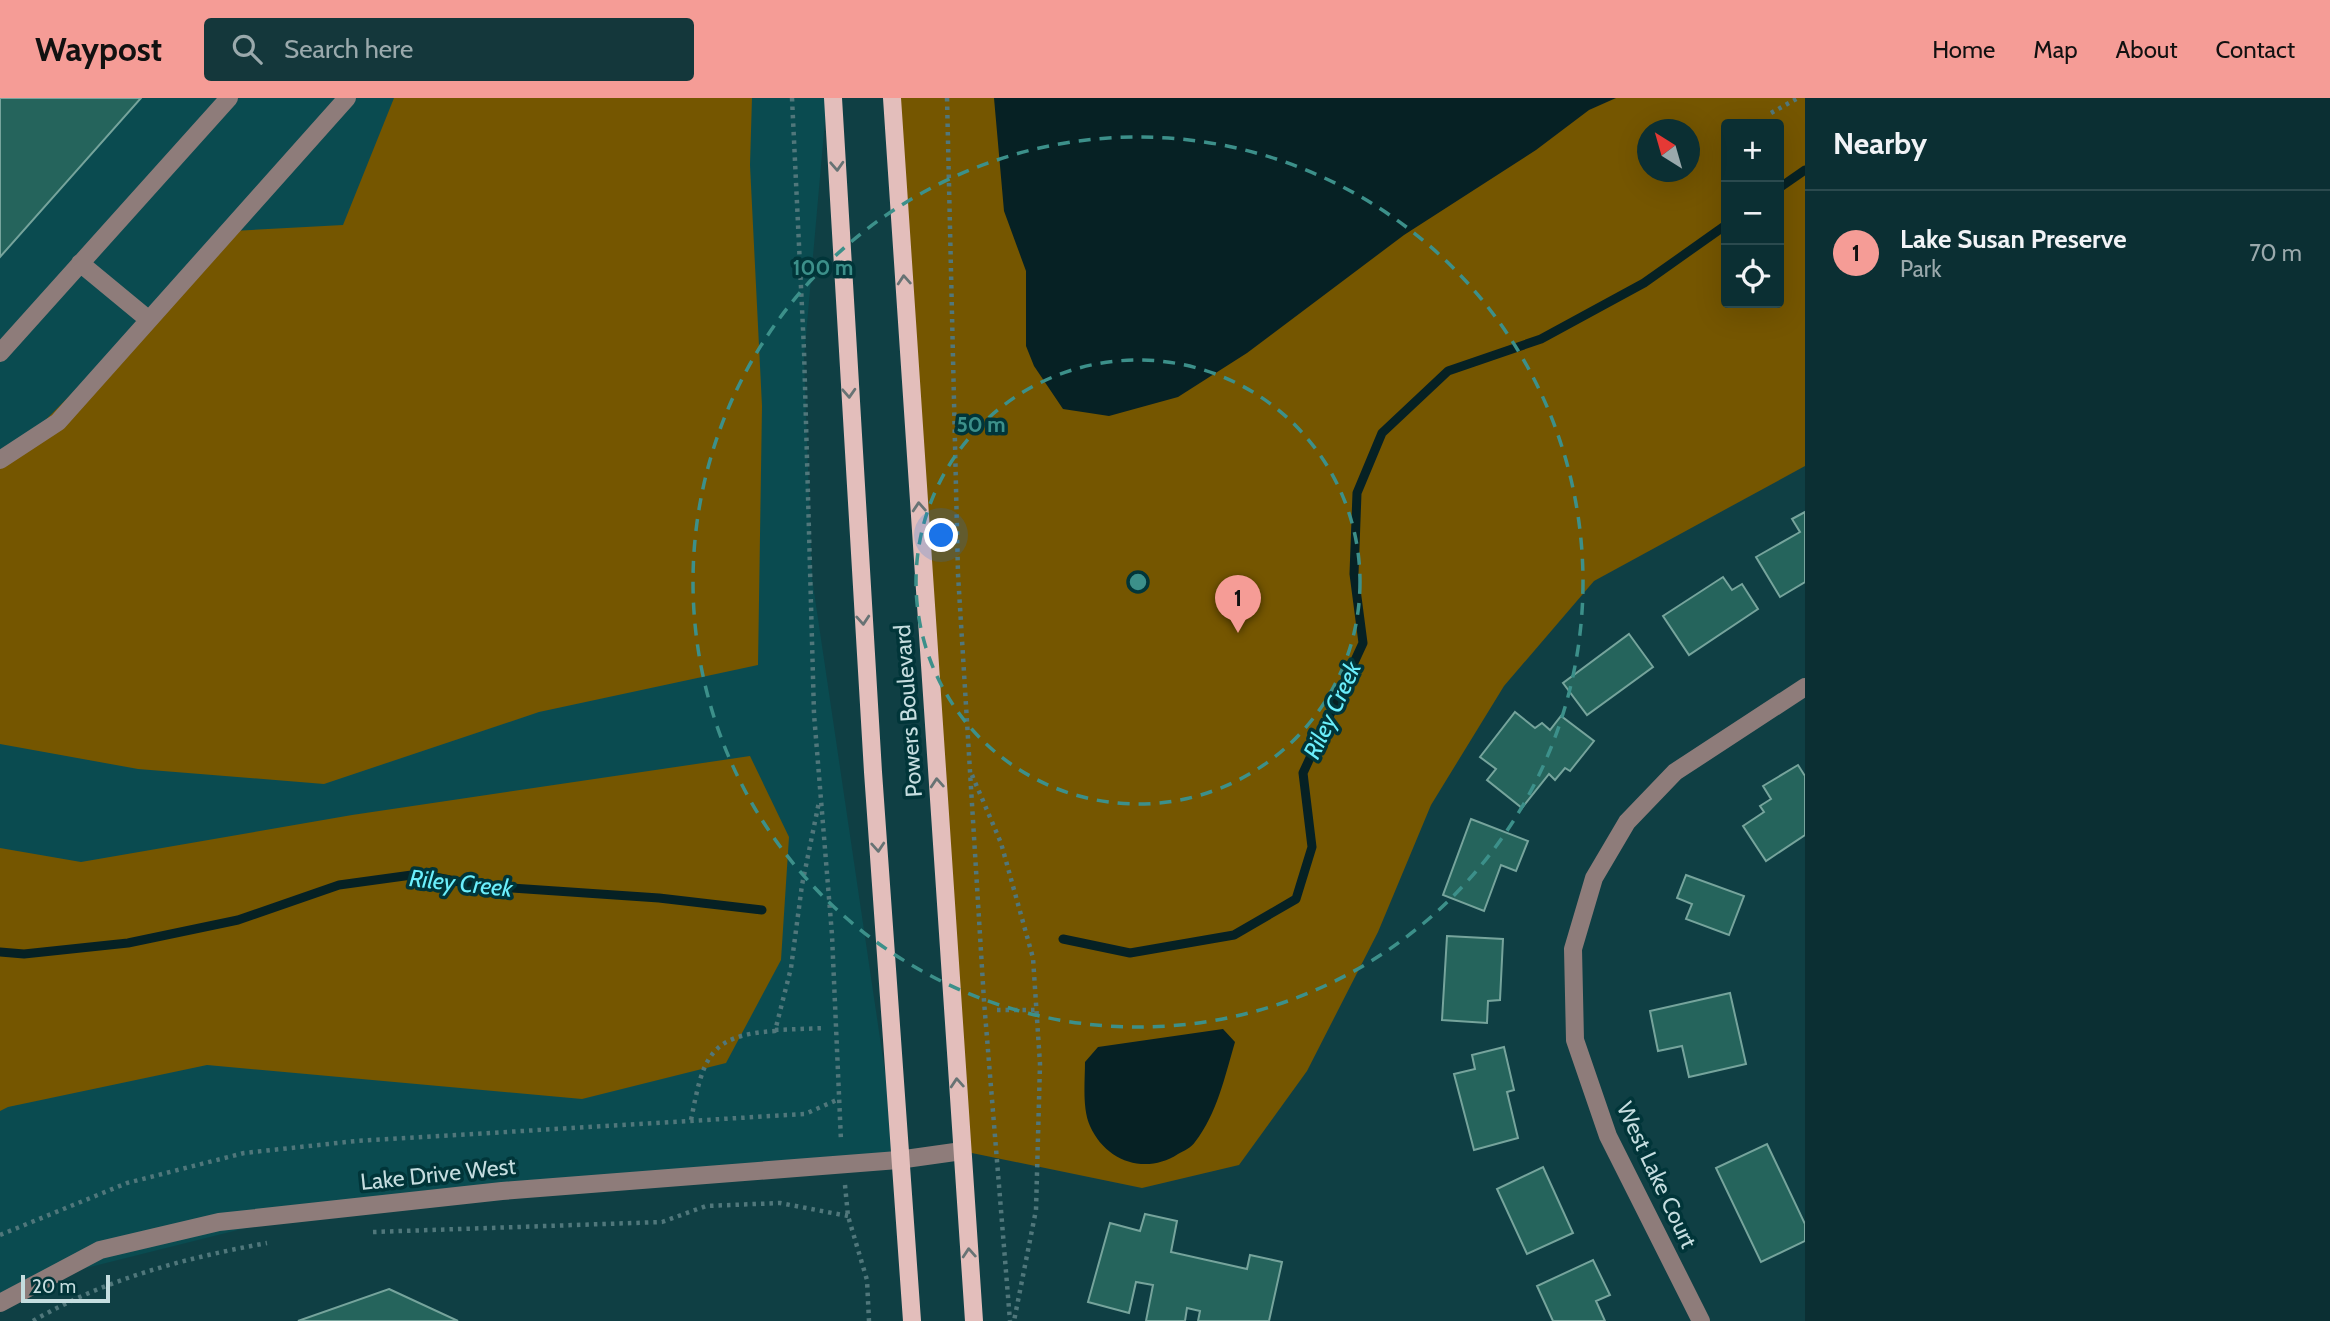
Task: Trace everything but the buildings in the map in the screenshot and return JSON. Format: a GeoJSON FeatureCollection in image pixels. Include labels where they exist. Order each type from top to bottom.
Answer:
{"type":"FeatureCollection","features":[{"type":"Feature","properties":{"kind":"main road","name":"Powers Boulevard"},"geometry":{"type":"LineString","coordinates":[[833,98],[898,1160],[912,1321]]}},
{"type":"Feature","properties":{"kind":"main road","name":"Powers Boulevard"},"geometry":{"type":"LineString","coordinates":[[892,98],[974,1321]]}},
{"type":"Feature","properties":{"kind":"street"},"geometry":{"type":"LineString","coordinates":[[0,353],[229,98]]}},
{"type":"Feature","properties":{"kind":"street"},"geometry":{"type":"LineString","coordinates":[[0,460],[58,422],[347,98]]}},
{"type":"Feature","properties":{"kind":"street"},"geometry":{"type":"LineString","coordinates":[[80,263],[149,320]]}},
{"type":"Feature","properties":{"kind":"street","name":"West Lake Court"},"geometry":{"type":"LineString","coordinates":[[1702,1321],[1604,1124],[1575,1040],[1573,948],[1594,878],[1627,822],[1675,772],[1805,687]]}},
{"type":"Feature","properties":{"kind":"street","name":"Lake Drive West"},"geometry":{"type":"LineString","coordinates":[[0,1303],[100,1250],[219,1222],[502,1191],[898,1160],[962,1151]]}},
{"type":"Feature","properties":{"kind":"path"},"geometry":{"type":"LineString","coordinates":[[792,98],[804,350],[814,714],[832,935],[842,1164],[848,1216],[867,1280],[869,1321]]}},
{"type":"Feature","properties":{"kind":"path"},"geometry":{"type":"LineString","coordinates":[[947,98],[958,574],[984,1001],[1012,1321]]}},
{"type":"Feature","properties":{"kind":"path"},"geometry":{"type":"LineString","coordinates":[[1771,113],[1798,98]]}},
{"type":"Feature","properties":{"kind":"path"},"geometry":{"type":"LineString","coordinates":[[970,771],[1001,843],[1033,958],[1040,1064],[1036,1210],[1012,1321]]}},
{"type":"Feature","properties":{"kind":"path"},"geometry":{"type":"LineString","coordinates":[[775,1030],[791,968],[802,885],[820,796]]}},
{"type":"Feature","properties":{"kind":"path"},"geometry":{"type":"LineString","coordinates":[[997,1010],[1036,1010]]}},
{"type":"Feature","properties":{"kind":"path"},"geometry":{"type":"LineString","coordinates":[[691,1120],[698,1083],[709,1055],[723,1043],[750,1033],[825,1028]]}},
{"type":"Feature","properties":{"kind":"path"},"geometry":{"type":"LineString","coordinates":[[0,1235],[127,1183],[244,1153],[356,1141],[805,1114],[839,1099]]}},
{"type":"Feature","properties":{"kind":"path"},"geometry":{"type":"LineString","coordinates":[[371,1232],[662,1222],[706,1206],[780,1203],[848,1216]]}},
{"type":"Feature","properties":{"kind":"path"},"geometry":{"type":"LineString","coordinates":[[33,1321],[152,1268],[278,1242]]}},
{"type":"Feature","properties":{"kind":"shaded area"},"geometry":{"type":"Polygon","coordinates":[[[0,98],[827,98],[804,358],[812,578],[898,1160],[310,1212],[46,1278],[0,1306],[0,98]]]}},
{"type":"Feature","properties":{"kind":"shaded area"},"geometry":{"type":"Polygon","coordinates":[[[394,98],[752,98],[750,165],[762,406],[758,665],[539,712],[324,784],[138,769],[0,744],[0,466],[233,231],[343,225],[394,98]]]}},
{"type":"Feature","properties":{"kind":"shaded area"},"geometry":{"type":"Polygon","coordinates":[[[892,98],[1805,98],[1805,466],[1594,581],[1504,686],[1431,805],[1378,932],[1307,1071],[1239,1165],[1142,1188],[962,1151],[892,98]]]}},
{"type":"Feature","properties":{"kind":"shaded area"},"geometry":{"type":"Polygon","coordinates":[[[994,98],[1616,98],[1589,110],[1536,150],[1404,235],[1247,353],[1178,397],[1109,416],[1063,409],[1034,366],[1026,346],[1026,271],[1004,211],[994,98]]]}},
{"type":"Feature","properties":{"kind":"shaded area"},"geometry":{"type":"Polygon","coordinates":[[[750,756],[789,837],[781,960],[726,1063],[582,1099],[207,1065],[8,1107],[0,1111],[0,848],[81,862],[352,815],[750,756]]]}},
{"type":"Feature","properties":{"kind":"shaded area"},"geometry":{"type":"Polygon","coordinates":[[[1223,1029],[1235,1042],[1215,1107],[1194,1144],[1166,1160],[1153,1164],[1128,1161],[1106,1149],[1090,1126],[1085,1103],[1085,1062],[1098,1047],[1223,1029]]]}},
{"type":"Feature","properties":{"kind":"waterway","name":"Riley Creek"},"geometry":{"type":"LineString","coordinates":[[1784,185],[1805,170]]}},
{"type":"Feature","properties":{"kind":"waterway","name":"Riley Creek"},"geometry":{"type":"LineString","coordinates":[[1063,939],[1130,953],[1234,935],[1296,899],[1312,847],[1303,773],[1363,643],[1354,574],[1357,493],[1382,433],[1448,371],[1541,339],[1644,283],[1721,229]]}},
{"type":"Feature","properties":{"kind":"waterway","name":"Riley Creek"},"geometry":{"type":"LineString","coordinates":[[0,952],[24,954],[128,943],[238,920],[339,885],[419,874],[481,886],[659,898],[762,910]]}},
{"type":"Feature","properties":{"kind":"place","name":"Lake Susan Preserve"},"geometry":{"type":"Point","coordinates":[1238,633]}}]}
